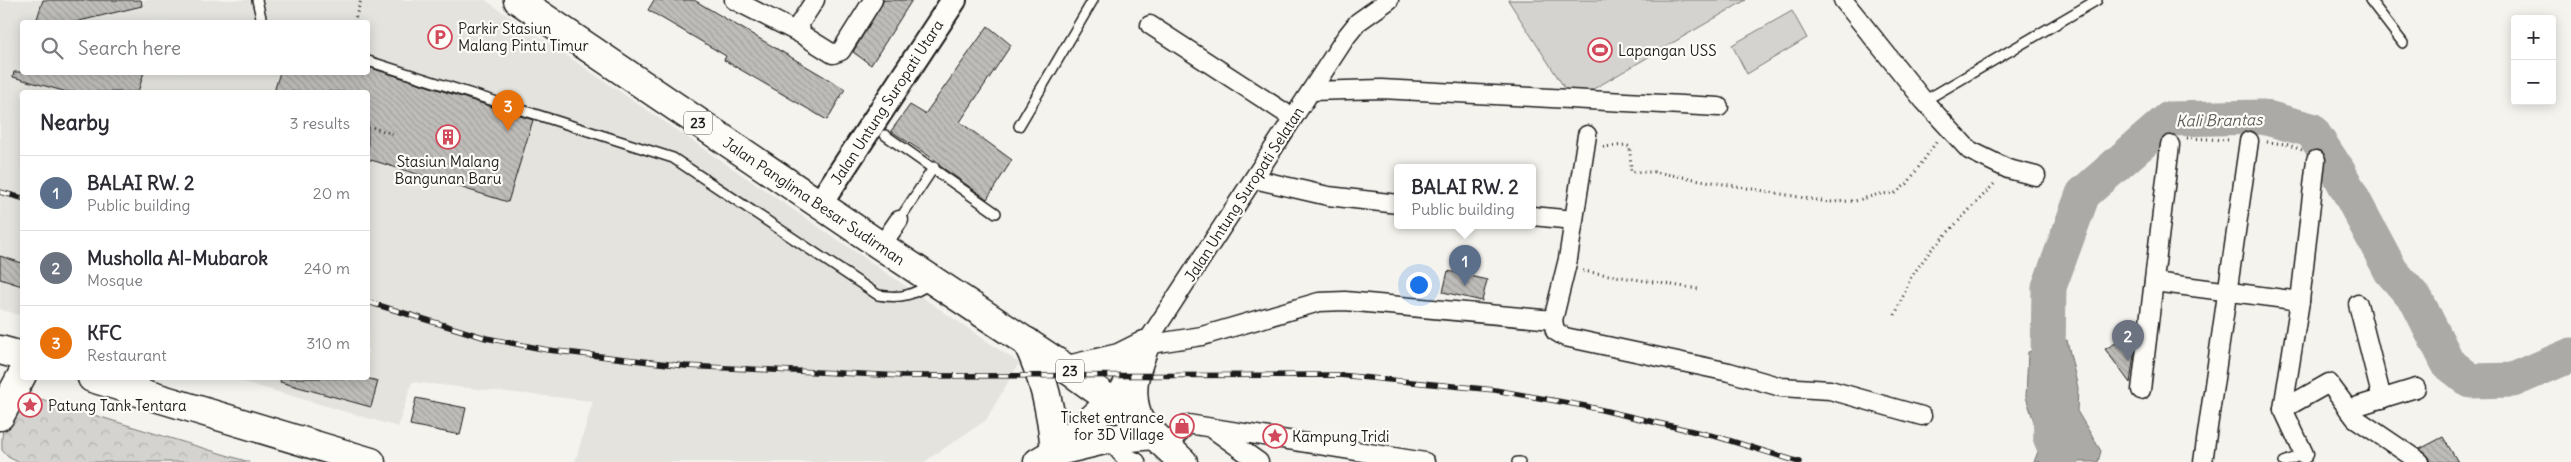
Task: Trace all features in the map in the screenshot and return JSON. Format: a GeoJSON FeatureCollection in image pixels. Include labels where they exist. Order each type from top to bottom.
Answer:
{"type":"FeatureCollection","features":[{"type":"Feature","properties":{"kind":"main road","name":"Jalan Panglima Besar Sudirman"},"geometry":{"type":"LineString","coordinates":[[518,0],[1112,401]]}},
{"type":"Feature","properties":{"kind":"main road"},"geometry":{"type":"LineString","coordinates":[[1027,342],[1038,365],[1048,400],[1053,459]]}},
{"type":"Feature","properties":{"kind":"main road"},"geometry":{"type":"LineString","coordinates":[[1068,370],[1119,358],[1145,345]]}},
{"type":"Feature","properties":{"kind":"main road"},"geometry":{"type":"LineString","coordinates":[[1145,345],[1132,392],[1133,406],[1160,441]]}},
{"type":"Feature","properties":{"kind":"main road"},"geometry":{"type":"LineString","coordinates":[[0,350],[20,355]]}},
{"type":"Feature","properties":{"kind":"main road"},"geometry":{"type":"LineString","coordinates":[[0,416],[20,379]]}},
{"type":"Feature","properties":{"kind":"main road"},"geometry":{"type":"LineString","coordinates":[[98,380],[330,457],[371,462]]}},
{"type":"Feature","properties":{"kind":"main road"},"geometry":{"type":"LineString","coordinates":[[1053,459],[1112,401]]}},
{"type":"Feature","properties":{"kind":"main road","name":"23"},"geometry":{"type":"LineString","coordinates":[[1112,401],[1160,441]]}},
{"type":"Feature","properties":{"kind":"main road"},"geometry":{"type":"LineString","coordinates":[[1053,459],[1109,439],[1160,441]]}},
{"type":"Feature","properties":{"kind":"street"},"geometry":{"type":"LineString","coordinates":[[801,34],[800,23],[815,0]]}},
{"type":"Feature","properties":{"kind":"street"},"geometry":{"type":"LineString","coordinates":[[741,2],[801,34],[833,54],[838,53],[873,0]]}},
{"type":"Feature","properties":{"kind":"street","name":"Jalan Untung Suropati Utara"},"geometry":{"type":"LineString","coordinates":[[819,205],[878,130],[954,0]]}},
{"type":"Feature","properties":{"kind":"street","name":"Jalan Untung Suropati Selatan"},"geometry":{"type":"LineString","coordinates":[[1112,401],[1145,345],[1358,22],[1389,0]]}},
{"type":"Feature","properties":{"kind":"street"},"geometry":{"type":"LineString","coordinates":[[1843,0],[1924,101],[1969,150],[2008,168],[2036,176]]}},
{"type":"Feature","properties":{"kind":"street"},"geometry":{"type":"LineString","coordinates":[[1150,25],[1293,118]]}},
{"type":"Feature","properties":{"kind":"street"},"geometry":{"type":"LineString","coordinates":[[1311,91],[1381,88],[1719,108]]}},
{"type":"Feature","properties":{"kind":"street"},"geometry":{"type":"LineString","coordinates":[[2203,462],[2249,141]]}},
{"type":"Feature","properties":{"kind":"street"},"geometry":{"type":"LineString","coordinates":[[1585,143],[1566,269],[1554,320],[1555,331],[1564,337],[1729,372],[1782,387],[1830,390],[1922,416]]}},
{"type":"Feature","properties":{"kind":"street"},"geometry":{"type":"LineString","coordinates":[[2141,390],[2170,145]]}},
{"type":"Feature","properties":{"kind":"street"},"geometry":{"type":"LineString","coordinates":[[2304,454],[2283,409],[2300,301],[2316,160]]}},
{"type":"Feature","properties":{"kind":"street"},"geometry":{"type":"LineString","coordinates":[[1254,179],[1328,196],[1394,204]]}},
{"type":"Feature","properties":{"kind":"street"},"geometry":{"type":"LineString","coordinates":[[1536,216],[1574,220]]}},
{"type":"Feature","properties":{"kind":"street"},"geometry":{"type":"LineString","coordinates":[[881,246],[899,220]]}},
{"type":"Feature","properties":{"kind":"street"},"geometry":{"type":"LineString","coordinates":[[2154,282],[2300,301]]}},
{"type":"Feature","properties":{"kind":"street"},"geometry":{"type":"LineString","coordinates":[[1145,345],[1202,336],[1319,302],[1338,301],[1449,309],[1554,320]]}},
{"type":"Feature","properties":{"kind":"street"},"geometry":{"type":"LineString","coordinates":[[2358,304],[2382,399]]}},
{"type":"Feature","properties":{"kind":"street"},"geometry":{"type":"LineString","coordinates":[[2283,409],[2329,383],[2355,418],[2420,462]]}},
{"type":"Feature","properties":{"kind":"street"},"geometry":{"type":"LineString","coordinates":[[2348,408],[2416,388]]}},
{"type":"Feature","properties":{"kind":"street"},"geometry":{"type":"LineString","coordinates":[[1160,441],[1188,424],[1425,462]]}},
{"type":"Feature","properties":{"kind":"street"},"geometry":{"type":"LineString","coordinates":[[1210,427],[1259,462]]}},
{"type":"Feature","properties":{"kind":"street"},"geometry":{"type":"LineString","coordinates":[[1109,439],[1125,457],[1136,462]]}},
{"type":"Feature","properties":{"kind":"lane"},"geometry":{"type":"LineString","coordinates":[[257,0],[262,20]]}},
{"type":"Feature","properties":{"kind":"lane"},"geometry":{"type":"LineString","coordinates":[[1019,126],[1093,0]]}},
{"type":"Feature","properties":{"kind":"lane"},"geometry":{"type":"LineString","coordinates":[[1924,101],[2097,0]]}},
{"type":"Feature","properties":{"kind":"lane"},"geometry":{"type":"LineString","coordinates":[[2371,0],[2403,43]]}},
{"type":"Feature","properties":{"kind":"lane"},"geometry":{"type":"LineString","coordinates":[[370,62],[673,158],[878,294],[896,298],[915,293],[935,282]]}},
{"type":"Feature","properties":{"kind":"lane"},"geometry":{"type":"LineString","coordinates":[[878,130],[934,167],[996,213]]}},
{"type":"Feature","properties":{"kind":"lane"},"geometry":{"type":"LineString","coordinates":[[899,220],[934,167]]}},
{"type":"Feature","properties":{"kind":"lane"},"geometry":{"type":"LineString","coordinates":[[2284,462],[2304,454]]}},
{"type":"Feature","properties":{"kind":"path"},"geometry":{"type":"LineString","coordinates":[[355,20],[361,0]]}},
{"type":"Feature","properties":{"kind":"path"},"geometry":{"type":"LineString","coordinates":[[1585,143],[1628,145],[1631,148],[1631,172],[1654,172],[1828,202],[1855,201],[1895,193],[1907,184],[1948,126]]}},
{"type":"Feature","properties":{"kind":"path"},"geometry":{"type":"LineString","coordinates":[[370,127],[396,135]]}},
{"type":"Feature","properties":{"kind":"path"},"geometry":{"type":"LineString","coordinates":[[1895,315],[1911,277],[1931,250],[2008,168]]}},
{"type":"Feature","properties":{"kind":"path"},"geometry":{"type":"LineString","coordinates":[[1566,269],[1698,289]]}},
{"type":"Feature","properties":{"kind":"shaded area"},"geometry":{"type":"Polygon","coordinates":[[[0,0],[485,0],[1019,363],[986,420],[924,462],[575,462],[593,401],[412,382],[398,427],[237,380],[370,380],[370,90],[20,90],[20,315],[0,309],[0,0]]]}},
{"type":"Feature","properties":{"kind":"shaded area"},"geometry":{"type":"Polygon","coordinates":[[[2067,340],[2078,388],[2077,411],[2101,451],[2098,462],[2034,462],[2039,449],[2034,442],[2035,425],[2026,397],[2028,352],[2067,340]]]}},
{"type":"Feature","properties":{"kind":"green space","name":"Lapangan USS"},"geometry":{"type":"Polygon","coordinates":[[[1508,0],[1746,0],[1573,101],[1508,0]]]}},
{"type":"Feature","properties":{"kind":"green space"},"geometry":{"type":"Polygon","coordinates":[[[1792,11],[1807,38],[1747,74],[1732,45],[1792,11]]]}},
{"type":"Feature","properties":{"kind":"green space"},"geometry":{"type":"Polygon","coordinates":[[[34,397],[249,462],[18,462],[8,457],[2,450],[3,428],[11,411],[21,398],[34,397]]]}},
{"type":"Feature","properties":{"kind":"building"},"geometry":{"type":"Polygon","coordinates":[[[43,0],[141,0],[142,6],[83,20],[37,20],[43,0]]]}},
{"type":"Feature","properties":{"kind":"building"},"geometry":{"type":"Polygon","coordinates":[[[654,0],[694,0],[845,89],[827,120],[724,60],[726,56],[648,10],[654,0]]]}},
{"type":"Feature","properties":{"kind":"building"},"geometry":{"type":"Polygon","coordinates":[[[884,0],[912,0],[871,65],[853,52],[884,0]]]}},
{"type":"Feature","properties":{"kind":"building"},"geometry":{"type":"Polygon","coordinates":[[[988,26],[1011,45],[960,122],[1012,160],[987,199],[940,166],[938,162],[891,131],[910,105],[925,114],[988,26]]]}},
{"type":"Feature","properties":{"kind":"building","name":"Stasiun Malang Bangunan Baru"},"geometry":{"type":"Polygon","coordinates":[[[370,68],[533,120],[508,202],[370,160],[370,90],[275,90],[279,75],[370,75],[370,68]]]}},
{"type":"Feature","properties":{"kind":"building"},"geometry":{"type":"Polygon","coordinates":[[[14,72],[20,72],[20,75],[143,75],[139,90],[60,90],[13,77],[14,72]]]}},
{"type":"Feature","properties":{"kind":"building"},"geometry":{"type":"Polygon","coordinates":[[[0,256],[20,262],[20,285],[0,279],[0,256]]]}},
{"type":"Feature","properties":{"kind":"building"},"geometry":{"type":"Polygon","coordinates":[[[1448,271],[1487,280],[1482,301],[1443,292],[1448,271]]]}},
{"type":"Feature","properties":{"kind":"building"},"geometry":{"type":"Polygon","coordinates":[[[2125,338],[2136,340],[2130,383],[2105,349],[2125,338]]]}},
{"type":"Feature","properties":{"kind":"building"},"geometry":{"type":"Polygon","coordinates":[[[370,379],[378,381],[371,407],[280,382],[280,380],[370,379]]]}},
{"type":"Feature","properties":{"kind":"building"},"geometry":{"type":"Polygon","coordinates":[[[416,398],[466,408],[460,435],[410,425],[416,398]]]}},
{"type":"Feature","properties":{"kind":"building"},"geometry":{"type":"Polygon","coordinates":[[[2443,437],[2458,462],[2431,462],[2429,457],[2420,449],[2443,437]]]}},
{"type":"Feature","properties":{"kind":"waterway","name":"Kali Brantas"},"geometry":{"type":"LineString","coordinates":[[2061,462],[2051,439],[2048,354],[2049,287],[2083,194],[2169,119],[2263,117],[2311,130],[2338,171],[2391,271],[2417,301],[2448,363],[2471,381],[2513,380],[2571,355]]}},
{"type":"Feature","properties":{"kind":"railway"},"geometry":{"type":"LineString","coordinates":[[0,192],[20,197]]}},
{"type":"Feature","properties":{"kind":"railway"},"geometry":{"type":"LineString","coordinates":[[370,303],[486,338],[548,350],[685,366],[904,376],[1339,375],[1495,390],[1585,406],[1718,437],[1799,462]]}},
{"type":"Feature","properties":{"kind":"place","name":"Parkir Stasiun Malang Pintu Timur"},"geometry":{"type":"Point","coordinates":[440,37]}},
{"type":"Feature","properties":{"kind":"place","name":"Lapangan USS"},"geometry":{"type":"Point","coordinates":[1600,50]}},
{"type":"Feature","properties":{"kind":"place","name":"KFC"},"geometry":{"type":"Point","coordinates":[508,131]}},
{"type":"Feature","properties":{"kind":"place","name":"Stasiun Malang Bangunan Baru"},"geometry":{"type":"Point","coordinates":[448,137]}},
{"type":"Feature","properties":{"kind":"place","name":"BALAI RW. 2"},"geometry":{"type":"Point","coordinates":[1465,286]}},
{"type":"Feature","properties":{"kind":"place","name":"Musholla Al-Mubarok"},"geometry":{"type":"Point","coordinates":[2128,361]}},
{"type":"Feature","properties":{"kind":"place","name":"Patung Tank Tentara"},"geometry":{"type":"Point","coordinates":[30,405]}},
{"type":"Feature","properties":{"kind":"place","name":"Ticket entrance for 3D Village"},"geometry":{"type":"Point","coordinates":[1182,426]}},
{"type":"Feature","properties":{"kind":"place","name":"Kampung Tridi"},"geometry":{"type":"Point","coordinates":[1275,436]}}]}
